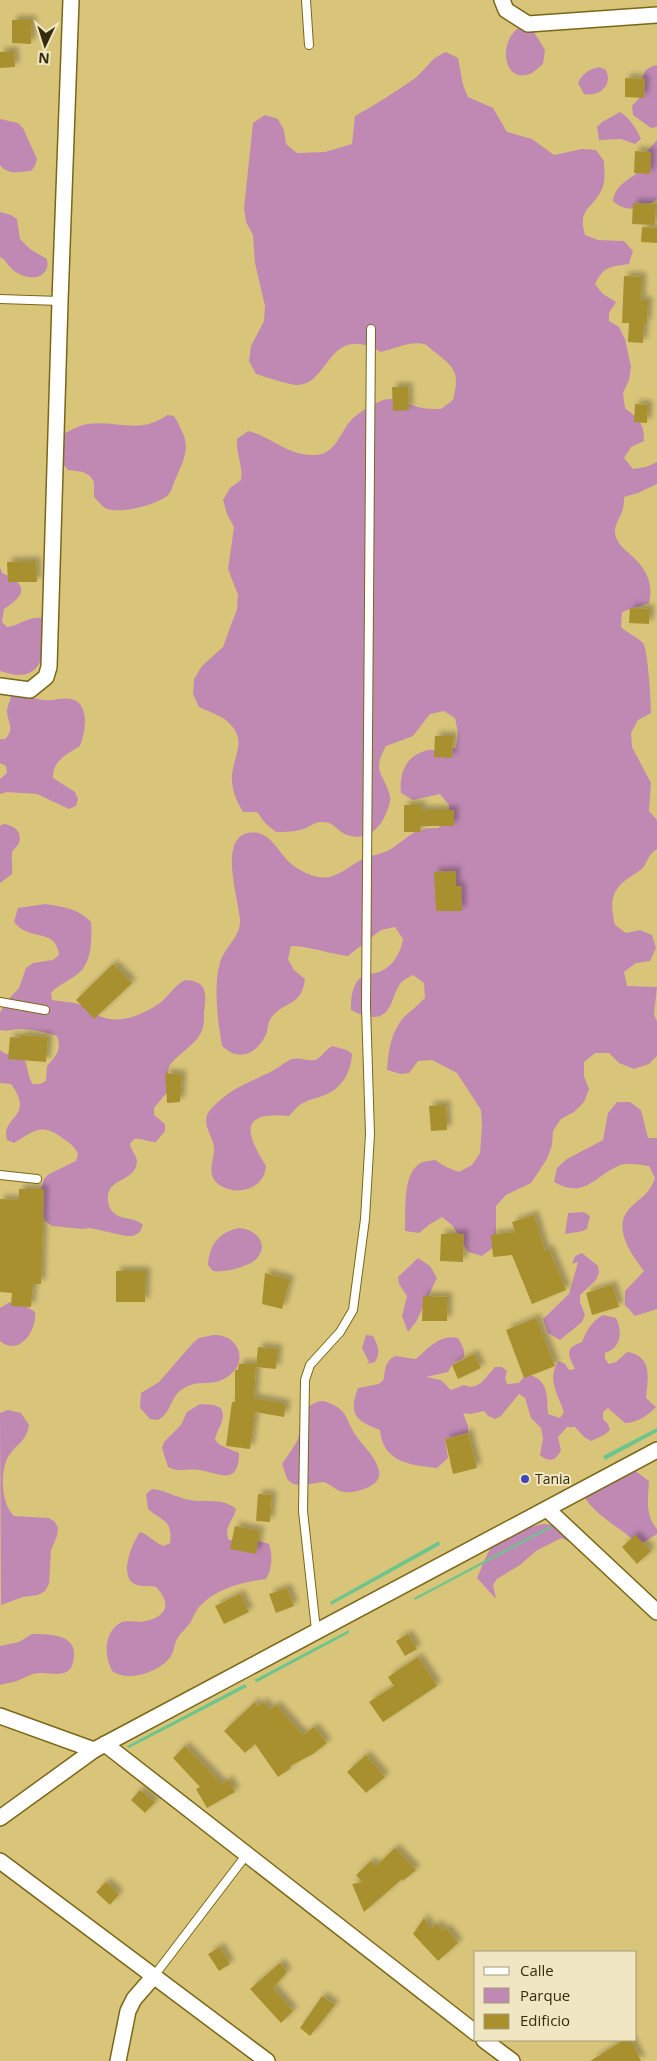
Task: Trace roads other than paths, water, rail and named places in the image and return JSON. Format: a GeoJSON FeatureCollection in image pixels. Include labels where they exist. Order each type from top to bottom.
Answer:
{"type":"FeatureCollection","features":[{"type":"Feature","properties":{"kind":"street"},"geometry":{"type":"LineString","coordinates":[[0,686],[30,690],[46,677],[50,667],[60,301],[71,0]]}},
{"type":"Feature","properties":{"kind":"street"},"geometry":{"type":"LineString","coordinates":[[502,0],[506,10],[528,24],[657,16]]}},
{"type":"Feature","properties":{"kind":"street"},"geometry":{"type":"LineString","coordinates":[[0,1818],[99,1747],[657,1450]]}},
{"type":"Feature","properties":{"kind":"street"},"geometry":{"type":"LineString","coordinates":[[547,1509],[657,1612]]}},
{"type":"Feature","properties":{"kind":"street"},"geometry":{"type":"LineString","coordinates":[[0,1716],[99,1747],[247,1854],[474,2031]]}},
{"type":"Feature","properties":{"kind":"street"},"geometry":{"type":"LineString","coordinates":[[0,1861],[267,2061]]}},
{"type":"Feature","properties":{"kind":"street"},"geometry":{"type":"LineString","coordinates":[[118,2061],[128,2010],[134,1999],[154,1976]]}},
{"type":"Feature","properties":{"kind":"street"},"geometry":{"type":"LineString","coordinates":[[485,2041],[512,2061]]}},
{"type":"Feature","properties":{"kind":"lane"},"geometry":{"type":"LineString","coordinates":[[306,0],[309,45]]}},
{"type":"Feature","properties":{"kind":"lane"},"geometry":{"type":"LineString","coordinates":[[0,299],[60,301]]}},
{"type":"Feature","properties":{"kind":"lane"},"geometry":{"type":"LineString","coordinates":[[316,1630],[303,1511],[305,1380],[310,1365],[340,1332],[353,1310],[365,1219],[370,1134],[366,1007],[371,329]]}},
{"type":"Feature","properties":{"kind":"lane"},"geometry":{"type":"LineString","coordinates":[[0,1002],[45,1010]]}},
{"type":"Feature","properties":{"kind":"lane"},"geometry":{"type":"LineString","coordinates":[[0,1174],[38,1179]]}},
{"type":"Feature","properties":{"kind":"lane"},"geometry":{"type":"LineString","coordinates":[[154,1976],[247,1854]]}},
{"type":"Feature","properties":{"kind":"place","name":"Tania"},"geometry":{"type":"Point","coordinates":[525,1479]}}]}
